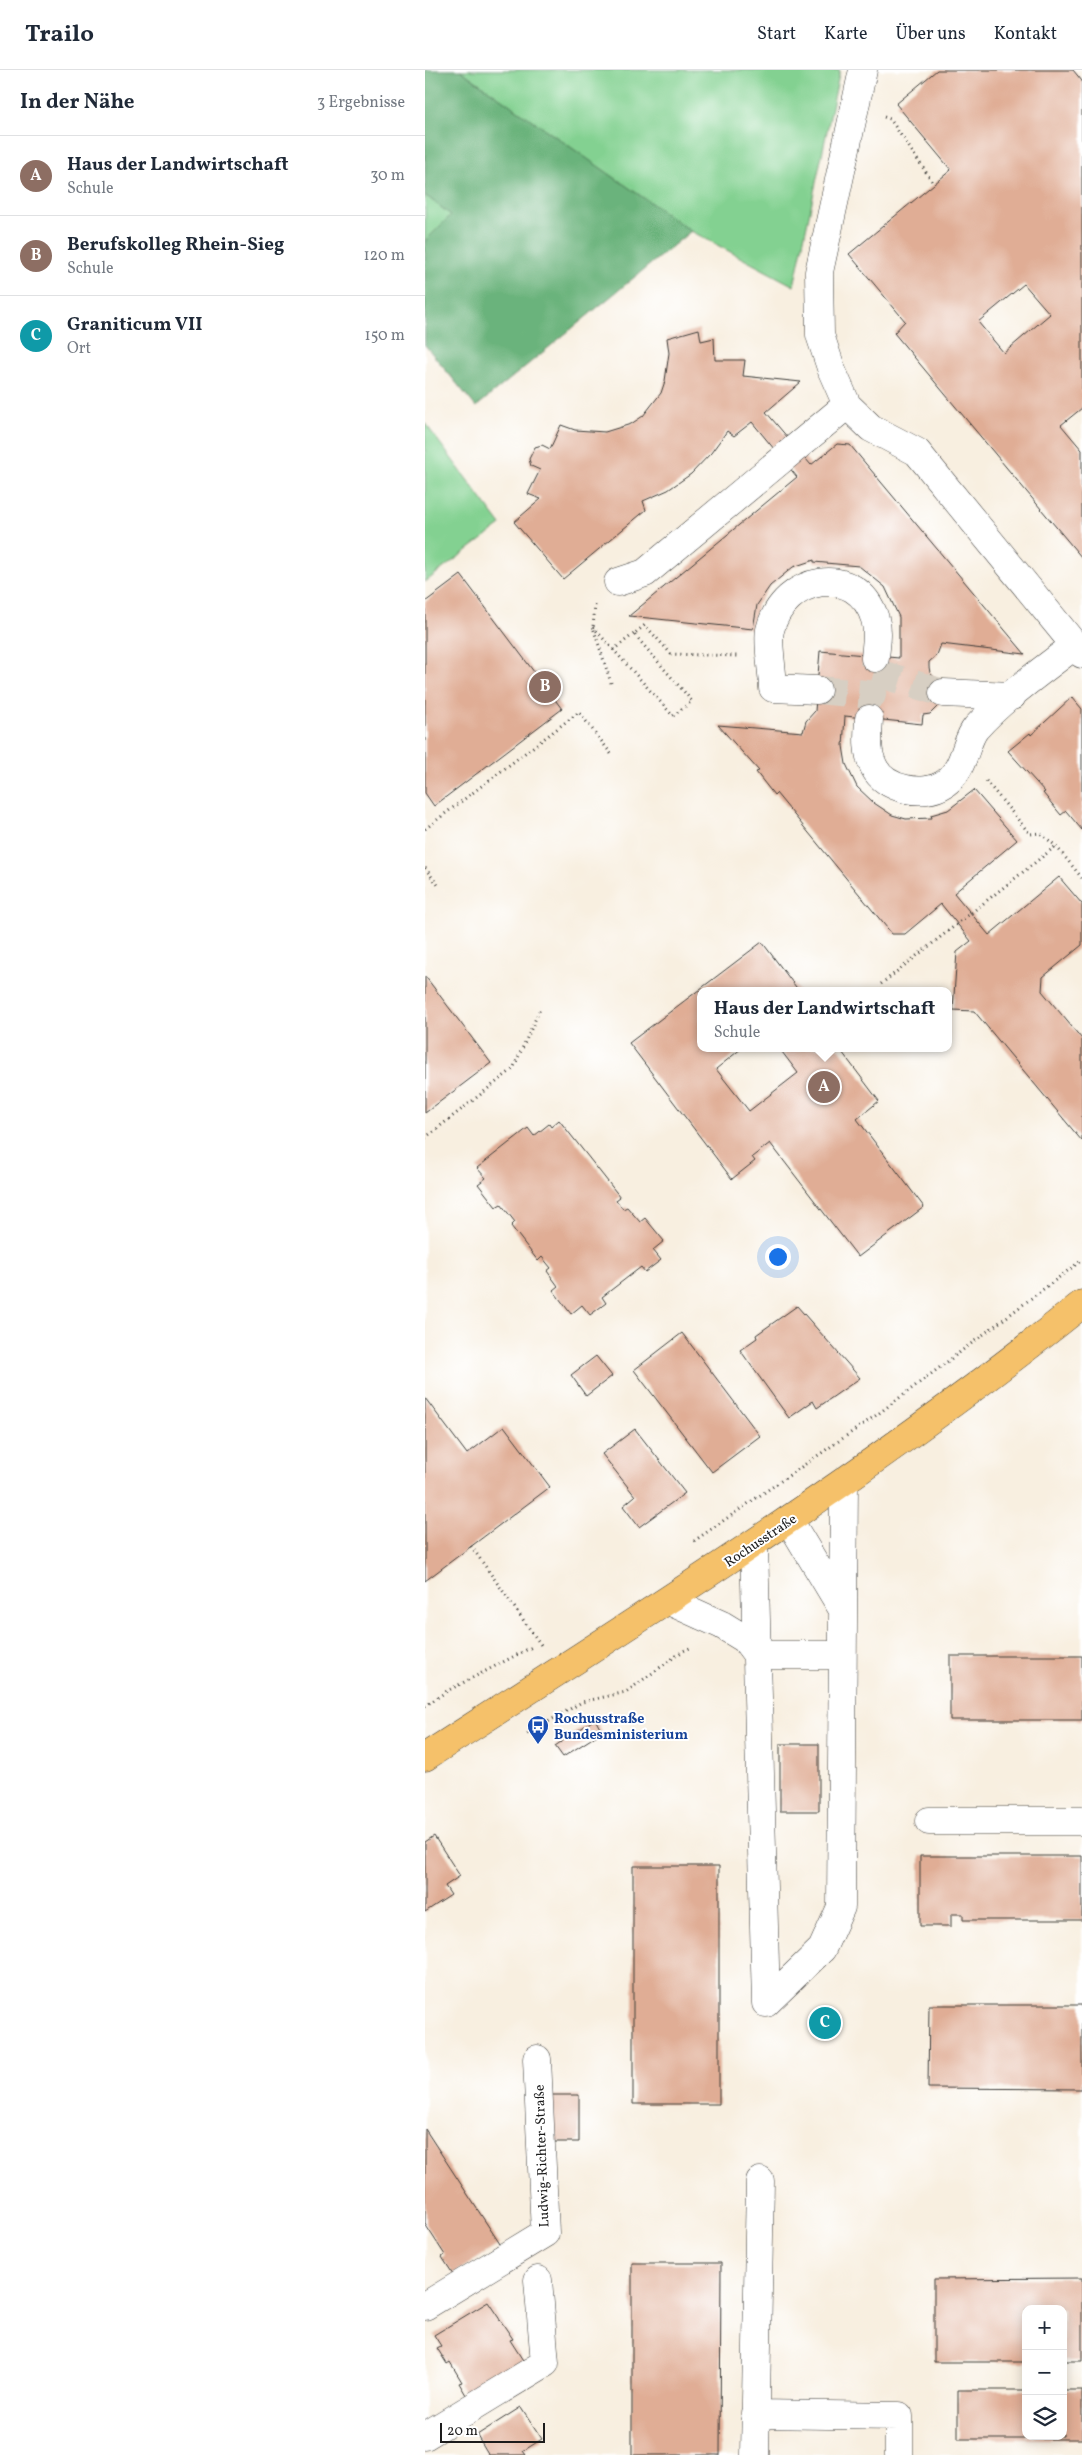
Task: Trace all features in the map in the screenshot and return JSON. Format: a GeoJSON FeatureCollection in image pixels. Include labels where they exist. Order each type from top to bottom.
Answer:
{"type":"FeatureCollection","features":[{"type":"Feature","properties":{"kind":"main road","name":"Rochusstraße"},"geometry":{"type":"LineString","coordinates":[[425,1757],[669,1601],[789,1520],[844,1482],[1082,1304]]}},
{"type":"Feature","properties":{"kind":"lane"},"geometry":{"type":"LineString","coordinates":[[863,70],[819,272],[819,335],[847,405],[871,428],[917,452],[1078,649],[1012,696],[974,730],[965,756],[957,771],[944,784],[919,792],[891,785],[874,768],[867,743],[869,719]]}},
{"type":"Feature","properties":{"kind":"lane"},"geometry":{"type":"LineString","coordinates":[[618,582],[645,573],[847,405]]}},
{"type":"Feature","properties":{"kind":"lane"},"geometry":{"type":"LineString","coordinates":[[817,690],[773,688],[770,631],[783,603],[800,588],[817,582],[837,583],[850,587],[860,594],[870,606],[876,621],[875,658]]}},
{"type":"Feature","properties":{"kind":"lane"},"geometry":{"type":"LineString","coordinates":[[943,693],[1012,696]]}},
{"type":"Feature","properties":{"kind":"lane"},"geometry":{"type":"LineString","coordinates":[[754,1544],[766,2003],[822,1949],[841,1907],[844,1482]]}},
{"type":"Feature","properties":{"kind":"lane"},"geometry":{"type":"LineString","coordinates":[[789,1520],[843,1610]]}},
{"type":"Feature","properties":{"kind":"lane"},"geometry":{"type":"LineString","coordinates":[[669,1601],[722,1625],[745,1639],[757,1655]]}},
{"type":"Feature","properties":{"kind":"lane"},"geometry":{"type":"LineString","coordinates":[[757,1655],[843,1655]]}},
{"type":"Feature","properties":{"kind":"lane"},"geometry":{"type":"LineString","coordinates":[[929,1821],[1082,1821]]}},
{"type":"Feature","properties":{"kind":"lane","name":"Ludwig-Richter-Straße"},"geometry":{"type":"LineString","coordinates":[[425,2306],[545,2233],[537,2059]]}},
{"type":"Feature","properties":{"kind":"lane"},"geometry":{"type":"LineString","coordinates":[[755,2455],[760,2181]]}},
{"type":"Feature","properties":{"kind":"lane"},"geometry":{"type":"LineString","coordinates":[[425,2436],[545,2363],[538,2280]]}},
{"type":"Feature","properties":{"kind":"lane"},"geometry":{"type":"LineString","coordinates":[[755,2414],[899,2416],[899,2455]]}},
{"type":"Feature","properties":{"kind":"path"},"geometry":{"type":"LineString","coordinates":[[891,119],[934,184]]}},
{"type":"Feature","properties":{"kind":"path"},"geometry":{"type":"LineString","coordinates":[[613,650],[645,624],[671,654],[771,656]]}},
{"type":"Feature","properties":{"kind":"path"},"geometry":{"type":"LineString","coordinates":[[593,628],[673,716],[692,701],[634,634]]}},
{"type":"Feature","properties":{"kind":"path"},"geometry":{"type":"LineString","coordinates":[[425,828],[579,712],[612,755]]}},
{"type":"Feature","properties":{"kind":"path"},"geometry":{"type":"LineString","coordinates":[[965,756],[1030,834],[1040,833],[1056,846],[1082,878]]}},
{"type":"Feature","properties":{"kind":"path"},"geometry":{"type":"LineString","coordinates":[[881,984],[1056,846]]}},
{"type":"Feature","properties":{"kind":"path"},"geometry":{"type":"LineString","coordinates":[[425,868],[438,885]]}},
{"type":"Feature","properties":{"kind":"path"},"geometry":{"type":"LineString","coordinates":[[425,1138],[513,1069],[540,1009]]}},
{"type":"Feature","properties":{"kind":"path"},"geometry":{"type":"LineString","coordinates":[[689,1545],[878,1414],[1082,1260]]}},
{"type":"Feature","properties":{"kind":"path"},"geometry":{"type":"LineString","coordinates":[[471,1546],[539,1643]]}},
{"type":"Feature","properties":{"kind":"path"},"geometry":{"type":"LineString","coordinates":[[527,1734],[582,1702],[626,1692],[683,1651],[708,1642],[722,1625]]}},
{"type":"Feature","properties":{"kind":"path"},"geometry":{"type":"LineString","coordinates":[[425,1706],[447,1691],[548,1638]]}},
{"type":"Feature","properties":{"kind":"green space"},"geometry":{"type":"Polygon","coordinates":[[[425,70],[460,70],[691,231],[476,407],[425,345],[425,241],[451,215],[425,195],[425,70]]]}},
{"type":"Feature","properties":{"kind":"green space"},"geometry":{"type":"Polygon","coordinates":[[[460,70],[840,70],[794,286],[691,231],[460,70]]]}},
{"type":"Feature","properties":{"kind":"green space"},"geometry":{"type":"Polygon","coordinates":[[[425,195],[451,215],[425,241],[425,195]]]}},
{"type":"Feature","properties":{"kind":"green space"},"geometry":{"type":"Polygon","coordinates":[[[425,423],[501,525],[425,582],[425,423]]]}},
{"type":"Feature","properties":{"kind":"building"},"geometry":{"type":"Polygon","coordinates":[[[937,70],[1073,70],[1082,81],[1082,408],[1061,425],[1082,450],[1082,558],[894,333],[905,321],[849,254],[951,170],[896,104],[937,70]],[[1024,284],[978,322],[1004,353],[1050,314],[1024,284]]]}},
{"type":"Feature","properties":{"kind":"building"},"geometry":{"type":"Polygon","coordinates":[[[699,329],[701,341],[714,338],[715,360],[745,360],[743,376],[801,382],[766,412],[811,465],[837,444],[850,445],[1025,654],[941,644],[937,655],[929,662],[930,673],[941,683],[939,705],[930,714],[923,715],[922,724],[845,716],[843,746],[846,764],[857,787],[874,803],[892,815],[906,819],[932,818],[931,815],[948,810],[974,790],[1017,840],[954,893],[989,935],[1059,877],[1082,904],[1082,945],[1043,977],[1042,991],[1082,1039],[1082,1141],[974,1011],[953,1010],[957,952],[971,941],[941,904],[905,934],[892,934],[776,793],[774,795],[756,772],[759,771],[718,725],[803,732],[806,721],[815,711],[820,651],[899,658],[899,617],[885,587],[859,566],[814,562],[814,560],[793,567],[770,586],[757,605],[753,629],[629,616],[797,477],[752,422],[734,436],[727,431],[711,453],[691,474],[668,490],[643,501],[646,510],[563,579],[514,522],[541,499],[528,494],[540,470],[531,466],[529,459],[535,447],[542,445],[550,449],[561,425],[575,430],[605,432],[631,424],[643,416],[661,393],[665,381],[669,353],[667,338],[699,329]]]}},
{"type":"Feature","properties":{"kind":"building"},"geometry":{"type":"Polygon","coordinates":[[[461,575],[562,709],[434,806],[425,793],[425,602],[461,575]]]}},
{"type":"Feature","properties":{"kind":"building"},"geometry":{"type":"Polygon","coordinates":[[[1072,697],[1082,709],[1082,830],[1066,811],[1061,815],[1043,793],[1045,792],[1008,751],[1030,733],[1031,735],[1072,697]]]}},
{"type":"Feature","properties":{"kind":"building"},"geometry":{"type":"Polygon","coordinates":[[[762,942],[796,987],[703,987],[762,942]]]}},
{"type":"Feature","properties":{"kind":"building"},"geometry":{"type":"Polygon","coordinates":[[[425,976],[491,1063],[425,1113],[425,976]]]}},
{"type":"Feature","properties":{"kind":"building"},"geometry":{"type":"Polygon","coordinates":[[[697,991],[697,1052],[737,1052],[716,1069],[749,1111],[798,1073],[782,1052],[842,1052],[879,1101],[857,1119],[924,1207],[858,1257],[770,1143],[752,1157],[755,1161],[732,1179],[629,1043],[697,991]]]}},
{"type":"Feature","properties":{"kind":"building"},"geometry":{"type":"Polygon","coordinates":[[[559,1120],[620,1197],[616,1200],[623,1209],[627,1207],[640,1222],[645,1218],[664,1241],[653,1250],[661,1260],[645,1272],[641,1267],[602,1297],[606,1303],[590,1315],[582,1305],[571,1314],[553,1290],[558,1286],[547,1271],[551,1268],[542,1257],[538,1261],[511,1226],[515,1222],[501,1204],[496,1207],[478,1184],[486,1178],[477,1168],[528,1128],[534,1136],[549,1124],[551,1127],[559,1120]]]}},
{"type":"Feature","properties":{"kind":"building"},"geometry":{"type":"Polygon","coordinates":[[[797,1306],[860,1378],[817,1408],[813,1401],[789,1418],[740,1350],[757,1338],[756,1335],[797,1306]]]}},
{"type":"Feature","properties":{"kind":"building"},"geometry":{"type":"Polygon","coordinates":[[[682,1333],[760,1436],[712,1472],[634,1370],[682,1333]]]}},
{"type":"Feature","properties":{"kind":"building"},"geometry":{"type":"Polygon","coordinates":[[[596,1356],[612,1376],[586,1396],[571,1375],[596,1356]]]}},
{"type":"Feature","properties":{"kind":"building"},"geometry":{"type":"Polygon","coordinates":[[[425,1398],[467,1454],[504,1426],[550,1487],[425,1581],[425,1398]]]}},
{"type":"Feature","properties":{"kind":"building"},"geometry":{"type":"Polygon","coordinates":[[[635,1429],[685,1493],[639,1527],[623,1506],[635,1496],[602,1454],[635,1429]]]}},
{"type":"Feature","properties":{"kind":"building"},"geometry":{"type":"Polygon","coordinates":[[[950,1656],[1082,1656],[1082,1720],[950,1720],[950,1656]]]}},
{"type":"Feature","properties":{"kind":"building"},"geometry":{"type":"Polygon","coordinates":[[[595,1719],[602,1732],[563,1757],[555,1746],[595,1719]]]}},
{"type":"Feature","properties":{"kind":"building"},"geometry":{"type":"Polygon","coordinates":[[[780,1744],[819,1744],[819,1811],[780,1811],[780,1744]]]}},
{"type":"Feature","properties":{"kind":"building"},"geometry":{"type":"Polygon","coordinates":[[[434,1836],[460,1876],[445,1886],[451,1895],[425,1912],[425,1842],[434,1836]]]}},
{"type":"Feature","properties":{"kind":"building"},"geometry":{"type":"Polygon","coordinates":[[[920,1856],[1082,1856],[1082,1920],[963,1920],[963,1914],[951,1914],[951,1926],[920,1926],[920,1856]]]}},
{"type":"Feature","properties":{"kind":"building"},"geometry":{"type":"Polygon","coordinates":[[[633,1866],[719,1866],[719,2104],[633,2104],[633,1866]]]}},
{"type":"Feature","properties":{"kind":"building"},"geometry":{"type":"Polygon","coordinates":[[[929,2005],[1082,2005],[1082,2089],[928,2088],[929,2005]]]}},
{"type":"Feature","properties":{"kind":"building"},"geometry":{"type":"Polygon","coordinates":[[[552,2095],[579,2095],[579,2142],[552,2142],[552,2095]]]}},
{"type":"Feature","properties":{"kind":"building"},"geometry":{"type":"Polygon","coordinates":[[[425,2129],[500,2244],[453,2274],[442,2257],[445,2255],[425,2224],[425,2129]]]}},
{"type":"Feature","properties":{"kind":"building"},"geometry":{"type":"Polygon","coordinates":[[[632,2263],[721,2263],[720,2455],[632,2455],[632,2263]]]}},
{"type":"Feature","properties":{"kind":"building"},"geometry":{"type":"Polygon","coordinates":[[[1082,2278],[1082,2361],[1067,2361],[1067,2305],[1022,2305],[1022,2362],[934,2362],[934,2279],[1082,2278]]]}},
{"type":"Feature","properties":{"kind":"building"},"geometry":{"type":"Polygon","coordinates":[[[488,2302],[513,2339],[510,2340],[526,2365],[469,2400],[459,2383],[462,2382],[450,2362],[447,2364],[437,2348],[441,2346],[434,2335],[488,2302]]]}},
{"type":"Feature","properties":{"kind":"building"},"geometry":{"type":"Polygon","coordinates":[[[958,2390],[1022,2390],[1022,2439],[958,2439],[958,2390]]]}},
{"type":"Feature","properties":{"kind":"building"},"geometry":{"type":"Polygon","coordinates":[[[1067,2390],[1082,2390],[1082,2439],[1067,2439],[1067,2390]]]}},
{"type":"Feature","properties":{"kind":"building"},"geometry":{"type":"Polygon","coordinates":[[[521,2407],[542,2439],[523,2451],[526,2455],[489,2455],[477,2435],[521,2407]]]}},
{"type":"Feature","properties":{"kind":"tunnel"},"geometry":{"type":"LineString","coordinates":[[817,690],[872,695],[875,658]]}},
{"type":"Feature","properties":{"kind":"tunnel"},"geometry":{"type":"LineString","coordinates":[[874,672],[943,693]]}},
{"type":"Feature","properties":{"kind":"place","name":"Berufskolleg Rhein-Sieg"},"geometry":{"type":"Point","coordinates":[545,687]}},
{"type":"Feature","properties":{"kind":"place","name":"Haus der Landwirtschaft"},"geometry":{"type":"Point","coordinates":[824,1087]}},
{"type":"Feature","properties":{"kind":"place","name":"Rochusstraße Bundesministerium"},"geometry":{"type":"Point","coordinates":[538,1745]}},
{"type":"Feature","properties":{"kind":"place","name":"Graniticum VII"},"geometry":{"type":"Point","coordinates":[825,2023]}}]}
